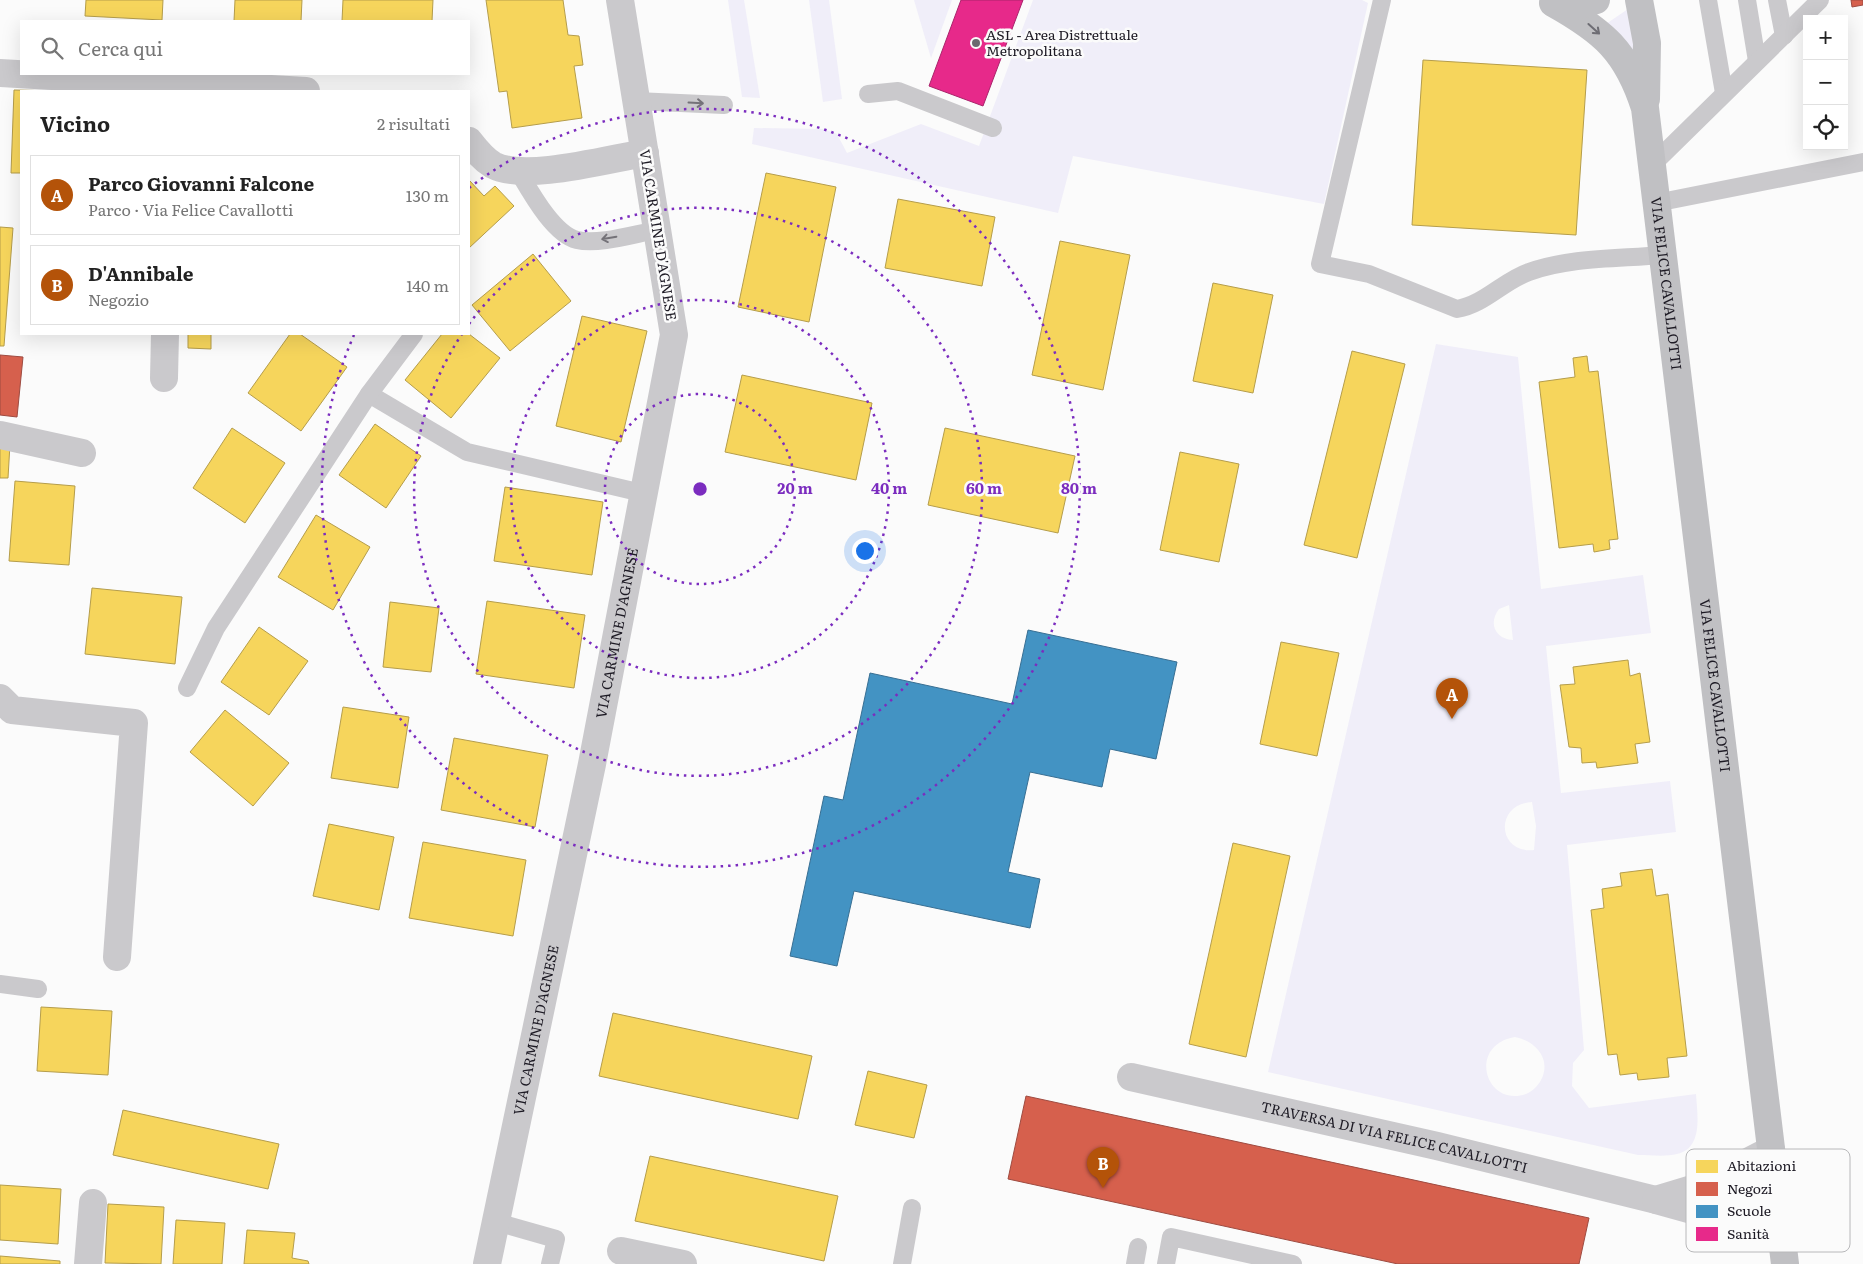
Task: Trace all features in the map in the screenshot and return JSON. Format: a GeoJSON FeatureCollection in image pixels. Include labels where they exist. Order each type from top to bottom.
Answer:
{"type":"FeatureCollection","features":[{"type":"Feature","properties":{"kind":"main road"},"geometry":{"type":"LineString","coordinates":[[1551,1],[1576,6],[1596,0]]}},
{"type":"Feature","properties":{"kind":"main road","name":"VIA FELICE CAVALLOTTI"},"geometry":{"type":"LineString","coordinates":[[1639,0],[1648,43],[1645,108],[1771,1149]]}},
{"type":"Feature","properties":{"kind":"main road","name":"VIA FELICE CAVALLOTTI"},"geometry":{"type":"LineString","coordinates":[[1551,1],[1584,20],[1620,54],[1636,79],[1645,108]]}},
{"type":"Feature","properties":{"kind":"street","name":"VIA CARMINE D'AGNESE"},"geometry":{"type":"LineString","coordinates":[[487,1264],[592,764],[642,493],[674,334],[620,0]]}},
{"type":"Feature","properties":{"kind":"street"},"geometry":{"type":"LineString","coordinates":[[0,73],[20,75]]}},
{"type":"Feature","properties":{"kind":"street"},"geometry":{"type":"LineString","coordinates":[[25,75],[174,87],[273,90]]}},
{"type":"Feature","properties":{"kind":"street"},"geometry":{"type":"LineString","coordinates":[[470,142],[478,153],[494,166],[518,171],[538,172],[644,153]]}},
{"type":"Feature","properties":{"kind":"street"},"geometry":{"type":"LineString","coordinates":[[164,378],[165,335]]}},
{"type":"Feature","properties":{"kind":"street"},"geometry":{"type":"LineString","coordinates":[[0,435],[82,453]]}},
{"type":"Feature","properties":{"kind":"street"},"geometry":{"type":"LineString","coordinates":[[0,698],[12,710],[134,723],[117,957]]}},
{"type":"Feature","properties":{"kind":"street","name":"TRAVERSA DI VIA FELICE CAVALLOTTI"},"geometry":{"type":"LineString","coordinates":[[1131,1077],[1437,1146],[1686,1208]]}},
{"type":"Feature","properties":{"kind":"street"},"geometry":{"type":"LineString","coordinates":[[1656,1200],[1686,1191]]}},
{"type":"Feature","properties":{"kind":"street"},"geometry":{"type":"LineString","coordinates":[[88,1264],[93,1203]]}},
{"type":"Feature","properties":{"kind":"street"},"geometry":{"type":"LineString","coordinates":[[621,1251],[683,1264]]}},
{"type":"Feature","properties":{"kind":"lane"},"geometry":{"type":"LineString","coordinates":[[1382,0],[1320,264],[1369,274],[1457,309],[1467,308],[1526,273],[1547,266],[1570,262],[1663,255]]}},
{"type":"Feature","properties":{"kind":"lane"},"geometry":{"type":"LineString","coordinates":[[1708,0],[1724,93]]}},
{"type":"Feature","properties":{"kind":"lane"},"geometry":{"type":"LineString","coordinates":[[1747,0],[1758,61]]}},
{"type":"Feature","properties":{"kind":"lane"},"geometry":{"type":"LineString","coordinates":[[1777,0],[1784,36]]}},
{"type":"Feature","properties":{"kind":"lane"},"geometry":{"type":"LineString","coordinates":[[1652,164],[1820,0]]}},
{"type":"Feature","properties":{"kind":"lane"},"geometry":{"type":"LineString","coordinates":[[868,94],[898,91],[993,128]]}},
{"type":"Feature","properties":{"kind":"lane"},"geometry":{"type":"LineString","coordinates":[[636,101],[724,105]]}},
{"type":"Feature","properties":{"kind":"lane"},"geometry":{"type":"LineString","coordinates":[[1656,203],[1863,162]]}},
{"type":"Feature","properties":{"kind":"lane"},"geometry":{"type":"LineString","coordinates":[[518,171],[544,212],[566,236],[576,240],[591,242],[657,230]]}},
{"type":"Feature","properties":{"kind":"lane"},"geometry":{"type":"LineString","coordinates":[[187,688],[216,628],[369,394],[413,335]]}},
{"type":"Feature","properties":{"kind":"lane"},"geometry":{"type":"LineString","coordinates":[[369,394],[468,452],[642,493]]}},
{"type":"Feature","properties":{"kind":"lane"},"geometry":{"type":"LineString","coordinates":[[0,984],[38,989]]}},
{"type":"Feature","properties":{"kind":"lane"},"geometry":{"type":"LineString","coordinates":[[902,1264],[912,1208]]}},
{"type":"Feature","properties":{"kind":"lane"},"geometry":{"type":"LineString","coordinates":[[496,1222],[556,1239],[550,1264]]}},
{"type":"Feature","properties":{"kind":"lane"},"geometry":{"type":"LineString","coordinates":[[1166,1264],[1171,1237],[1293,1264]]}},
{"type":"Feature","properties":{"kind":"shaded area"},"geometry":{"type":"Polygon","coordinates":[[[728,0],[744,0],[760,98],[742,97],[728,0]]]}},
{"type":"Feature","properties":{"kind":"shaded area"},"geometry":{"type":"Polygon","coordinates":[[[809,0],[829,0],[842,99],[823,102],[809,0]]]}},
{"type":"Feature","properties":{"kind":"shaded area"},"geometry":{"type":"Polygon","coordinates":[[[914,0],[952,0],[931,58],[914,0]]]}},
{"type":"Feature","properties":{"kind":"shaded area"},"geometry":{"type":"Polygon","coordinates":[[[1033,0],[1362,0],[1368,3],[1324,204],[1073,156],[1058,213],[752,144],[754,128],[823,129],[837,134],[847,153],[921,124],[979,146],[1033,0]]]}},
{"type":"Feature","properties":{"kind":"shaded area"},"geometry":{"type":"Polygon","coordinates":[[[1631,7],[1640,63],[1603,26],[1631,7]]]}},
{"type":"Feature","properties":{"kind":"shaded area"},"geometry":{"type":"Polygon","coordinates":[[[1436,344],[1518,357],[1541,589],[1643,575],[1651,633],[1546,646],[1561,793],[1670,781],[1676,832],[1567,845],[1584,1050],[1573,1063],[1572,1086],[1589,1108],[1696,1094],[1698,1120],[1695,1137],[1691,1145],[1686,1150],[1673,1155],[1638,1155],[1268,1072],[1436,344]],[[1509,605],[1499,609],[1494,625],[1502,637],[1513,640],[1509,605]],[[1532,802],[1520,805],[1511,811],[1506,819],[1507,837],[1513,844],[1522,849],[1534,850],[1536,826],[1532,802]],[[1515,1037],[1500,1042],[1491,1051],[1487,1062],[1487,1074],[1492,1084],[1500,1092],[1512,1096],[1529,1093],[1542,1078],[1544,1070],[1544,1063],[1539,1051],[1528,1042],[1515,1037]]]}},
{"type":"Feature","properties":{"kind":"building: Abitazioni"},"geometry":{"type":"Polygon","coordinates":[[[86,0],[163,0],[162,20],[85,16],[86,0]]]}},
{"type":"Feature","properties":{"kind":"building: Abitazioni"},"geometry":{"type":"Polygon","coordinates":[[[235,0],[302,0],[301,20],[234,20],[235,0]]]}},
{"type":"Feature","properties":{"kind":"building: Abitazioni"},"geometry":{"type":"Polygon","coordinates":[[[343,0],[433,0],[432,20],[342,20],[343,0]]]}},
{"type":"Feature","properties":{"kind":"building: Abitazioni"},"geometry":{"type":"Polygon","coordinates":[[[486,0],[563,0],[568,35],[579,36],[583,65],[574,66],[582,118],[512,128],[507,91],[499,92],[486,0]]]}},
{"type":"Feature","properties":{"kind":"building: Abitazioni"},"geometry":{"type":"Polygon","coordinates":[[[1423,60],[1587,70],[1576,235],[1412,225],[1423,60]]]}},
{"type":"Feature","properties":{"kind":"building: Abitazioni"},"geometry":{"type":"Polygon","coordinates":[[[14,90],[20,90],[20,173],[11,173],[14,90]]]}},
{"type":"Feature","properties":{"kind":"building: Abitazioni"},"geometry":{"type":"Polygon","coordinates":[[[766,173],[836,187],[809,322],[738,307],[766,173]]]}},
{"type":"Feature","properties":{"kind":"building: Abitazioni"},"geometry":{"type":"Polygon","coordinates":[[[470,181],[484,196],[495,186],[514,206],[470,247],[470,181]]]}},
{"type":"Feature","properties":{"kind":"building: Abitazioni"},"geometry":{"type":"Polygon","coordinates":[[[898,199],[995,217],[982,286],[885,268],[898,199]]]}},
{"type":"Feature","properties":{"kind":"building: Abitazioni"},"geometry":{"type":"Polygon","coordinates":[[[0,227],[13,228],[4,346],[0,346],[0,227]]]}},
{"type":"Feature","properties":{"kind":"building: Abitazioni"},"geometry":{"type":"Polygon","coordinates":[[[1060,241],[1130,255],[1103,390],[1032,375],[1060,241]]]}},
{"type":"Feature","properties":{"kind":"building: Abitazioni"},"geometry":{"type":"Polygon","coordinates":[[[533,254],[571,301],[510,351],[472,305],[533,254]]]}},
{"type":"Feature","properties":{"kind":"building: Abitazioni"},"geometry":{"type":"Polygon","coordinates":[[[1213,283],[1273,295],[1253,393],[1193,381],[1213,283]]]}},
{"type":"Feature","properties":{"kind":"building: Abitazioni"},"geometry":{"type":"Polygon","coordinates":[[[582,316],[647,331],[621,442],[556,426],[582,316]]]}},
{"type":"Feature","properties":{"kind":"building: Abitazioni"},"geometry":{"type":"Polygon","coordinates":[[[188,335],[211,335],[211,349],[188,348],[188,335]]]}},
{"type":"Feature","properties":{"kind":"building: Abitazioni"},"geometry":{"type":"Polygon","coordinates":[[[289,335],[301,335],[347,367],[301,431],[248,393],[289,335]]]}},
{"type":"Feature","properties":{"kind":"building: Abitazioni"},"geometry":{"type":"Polygon","coordinates":[[[441,335],[470,335],[500,358],[451,418],[405,380],[441,335]]]}},
{"type":"Feature","properties":{"kind":"building: Abitazioni"},"geometry":{"type":"Polygon","coordinates":[[[1352,351],[1405,364],[1357,558],[1304,545],[1352,351]]]}},
{"type":"Feature","properties":{"kind":"building: Abitazioni"},"geometry":{"type":"Polygon","coordinates":[[[1587,356],[1589,372],[1598,371],[1618,539],[1609,540],[1610,549],[1594,552],[1593,544],[1559,548],[1539,382],[1575,377],[1573,358],[1587,356]]]}},
{"type":"Feature","properties":{"kind":"building: Abitazioni"},"geometry":{"type":"Polygon","coordinates":[[[742,375],[872,403],[856,480],[725,452],[742,375]]]}},
{"type":"Feature","properties":{"kind":"building: Abitazioni"},"geometry":{"type":"Polygon","coordinates":[[[375,424],[421,456],[386,508],[339,475],[375,424]]]}},
{"type":"Feature","properties":{"kind":"building: Abitazioni"},"geometry":{"type":"Polygon","coordinates":[[[232,428],[285,463],[245,523],[193,488],[232,428]]]}},
{"type":"Feature","properties":{"kind":"building: Abitazioni"},"geometry":{"type":"Polygon","coordinates":[[[945,428],[1075,456],[1058,533],[928,505],[945,428]]]}},
{"type":"Feature","properties":{"kind":"building: Abitazioni"},"geometry":{"type":"Polygon","coordinates":[[[0,444],[10,444],[8,478],[0,478],[0,444]]]}},
{"type":"Feature","properties":{"kind":"building: Abitazioni"},"geometry":{"type":"Polygon","coordinates":[[[1180,452],[1239,464],[1219,562],[1160,550],[1180,452]]]}},
{"type":"Feature","properties":{"kind":"building: Abitazioni"},"geometry":{"type":"Polygon","coordinates":[[[15,481],[75,486],[69,565],[9,561],[15,481]]]}},
{"type":"Feature","properties":{"kind":"building: Abitazioni"},"geometry":{"type":"Polygon","coordinates":[[[505,487],[603,502],[592,575],[494,561],[505,487]]]}},
{"type":"Feature","properties":{"kind":"building: Abitazioni"},"geometry":{"type":"Polygon","coordinates":[[[316,515],[370,547],[333,610],[278,577],[316,515]]]}},
{"type":"Feature","properties":{"kind":"building: Abitazioni"},"geometry":{"type":"Polygon","coordinates":[[[92,588],[182,597],[175,664],[85,654],[92,588]]]}},
{"type":"Feature","properties":{"kind":"building: Abitazioni"},"geometry":{"type":"Polygon","coordinates":[[[487,601],[585,615],[574,688],[476,674],[487,601]]]}},
{"type":"Feature","properties":{"kind":"building: Abitazioni"},"geometry":{"type":"Polygon","coordinates":[[[390,602],[439,608],[431,672],[383,667],[390,602]]]}},
{"type":"Feature","properties":{"kind":"building: Abitazioni"},"geometry":{"type":"Polygon","coordinates":[[[259,627],[308,661],[269,715],[221,682],[259,627]]]}},
{"type":"Feature","properties":{"kind":"building: Abitazioni"},"geometry":{"type":"Polygon","coordinates":[[[1281,642],[1339,653],[1317,756],[1260,744],[1281,642]]]}},
{"type":"Feature","properties":{"kind":"building: Abitazioni"},"geometry":{"type":"Polygon","coordinates":[[[1628,660],[1630,676],[1640,673],[1650,742],[1635,744],[1638,763],[1597,768],[1596,762],[1582,763],[1581,748],[1569,747],[1560,685],[1575,684],[1573,667],[1628,660]]]}},
{"type":"Feature","properties":{"kind":"building: Abitazioni"},"geometry":{"type":"Polygon","coordinates":[[[343,707],[409,717],[398,788],[331,778],[343,707]]]}},
{"type":"Feature","properties":{"kind":"building: Abitazioni"},"geometry":{"type":"Polygon","coordinates":[[[225,710],[289,763],[253,806],[190,752],[225,710]]]}},
{"type":"Feature","properties":{"kind":"building: Abitazioni"},"geometry":{"type":"Polygon","coordinates":[[[454,738],[548,755],[535,827],[441,810],[454,738]]]}},
{"type":"Feature","properties":{"kind":"building: Abitazioni"},"geometry":{"type":"Polygon","coordinates":[[[329,824],[394,837],[379,910],[313,896],[329,824]]]}},
{"type":"Feature","properties":{"kind":"building: Abitazioni"},"geometry":{"type":"Polygon","coordinates":[[[423,842],[526,860],[513,936],[409,918],[423,842]]]}},
{"type":"Feature","properties":{"kind":"building: Abitazioni"},"geometry":{"type":"Polygon","coordinates":[[[1233,843],[1290,856],[1246,1057],[1189,1044],[1233,843]]]}},
{"type":"Feature","properties":{"kind":"building: Abitazioni"},"geometry":{"type":"Polygon","coordinates":[[[1652,869],[1656,896],[1668,894],[1687,1056],[1667,1058],[1669,1077],[1638,1080],[1637,1073],[1620,1075],[1617,1054],[1608,1055],[1591,910],[1604,908],[1602,889],[1622,886],[1620,873],[1652,869]]]}},
{"type":"Feature","properties":{"kind":"building: Abitazioni"},"geometry":{"type":"Polygon","coordinates":[[[41,1007],[112,1011],[108,1075],[37,1071],[41,1007]]]}},
{"type":"Feature","properties":{"kind":"building: Abitazioni"},"geometry":{"type":"Polygon","coordinates":[[[613,1013],[812,1056],[798,1119],[599,1076],[613,1013]]]}},
{"type":"Feature","properties":{"kind":"building: Abitazioni"},"geometry":{"type":"Polygon","coordinates":[[[868,1071],[927,1085],[914,1138],[855,1125],[868,1071]]]}},
{"type":"Feature","properties":{"kind":"building: Abitazioni"},"geometry":{"type":"Polygon","coordinates":[[[123,1110],[279,1144],[268,1189],[113,1155],[123,1110]]]}},
{"type":"Feature","properties":{"kind":"building: Abitazioni"},"geometry":{"type":"Polygon","coordinates":[[[650,1156],[838,1196],[824,1261],[635,1221],[650,1156]]]}},
{"type":"Feature","properties":{"kind":"building: Abitazioni"},"geometry":{"type":"Polygon","coordinates":[[[0,1185],[61,1189],[58,1244],[0,1240],[0,1185]]]}},
{"type":"Feature","properties":{"kind":"building: Abitazioni"},"geometry":{"type":"Polygon","coordinates":[[[108,1204],[164,1207],[161,1264],[105,1263],[108,1204]]]}},
{"type":"Feature","properties":{"kind":"building: Abitazioni"},"geometry":{"type":"Polygon","coordinates":[[[176,1220],[225,1223],[222,1264],[173,1264],[176,1220]]]}},
{"type":"Feature","properties":{"kind":"building: Abitazioni"},"geometry":{"type":"Polygon","coordinates":[[[247,1230],[295,1233],[292,1258],[308,1261],[309,1264],[244,1264],[247,1230]]]}},
{"type":"Feature","properties":{"kind":"building: Abitazioni"},"geometry":{"type":"Polygon","coordinates":[[[0,1256],[60,1261],[60,1264],[0,1264],[0,1256]]]}},
{"type":"Feature","properties":{"kind":"building: Negozi"},"geometry":{"type":"Polygon","coordinates":[[[1851,0],[1863,0],[1863,5],[1852,7],[1851,0]]]}},
{"type":"Feature","properties":{"kind":"building: Negozi"},"geometry":{"type":"Polygon","coordinates":[[[0,355],[23,357],[17,417],[0,415],[0,355]]]}},
{"type":"Feature","properties":{"kind":"building: Negozi"},"geometry":{"type":"Polygon","coordinates":[[[1026,1096],[1589,1218],[1579,1264],[1398,1264],[1008,1179],[1026,1096]]]}},
{"type":"Feature","properties":{"kind":"building: Scuole"},"geometry":{"type":"Polygon","coordinates":[[[1028,630],[1177,662],[1156,759],[1110,749],[1102,787],[1030,772],[1008,872],[1040,879],[1030,928],[854,891],[837,966],[790,956],[824,796],[843,800],[870,673],[1012,704],[1028,630]]]}},
{"type":"Feature","properties":{"kind":"building: Sanità","name":"ASL - Area Distrettuale Metropolitana"},"geometry":{"type":"Polygon","coordinates":[[[961,0],[1023,0],[983,106],[929,86],[961,0]]]}},
{"type":"Feature","properties":{"kind":"place","name":"ASL - Area Distrettuale Metropolitana"},"geometry":{"type":"Point","coordinates":[976,43]}},
{"type":"Feature","properties":{"kind":"place","name":"Parco Giovanni Falcone"},"geometry":{"type":"Point","coordinates":[1452,719]}},
{"type":"Feature","properties":{"kind":"place","name":"D'Annibale"},"geometry":{"type":"Point","coordinates":[1103,1188]}}]}
